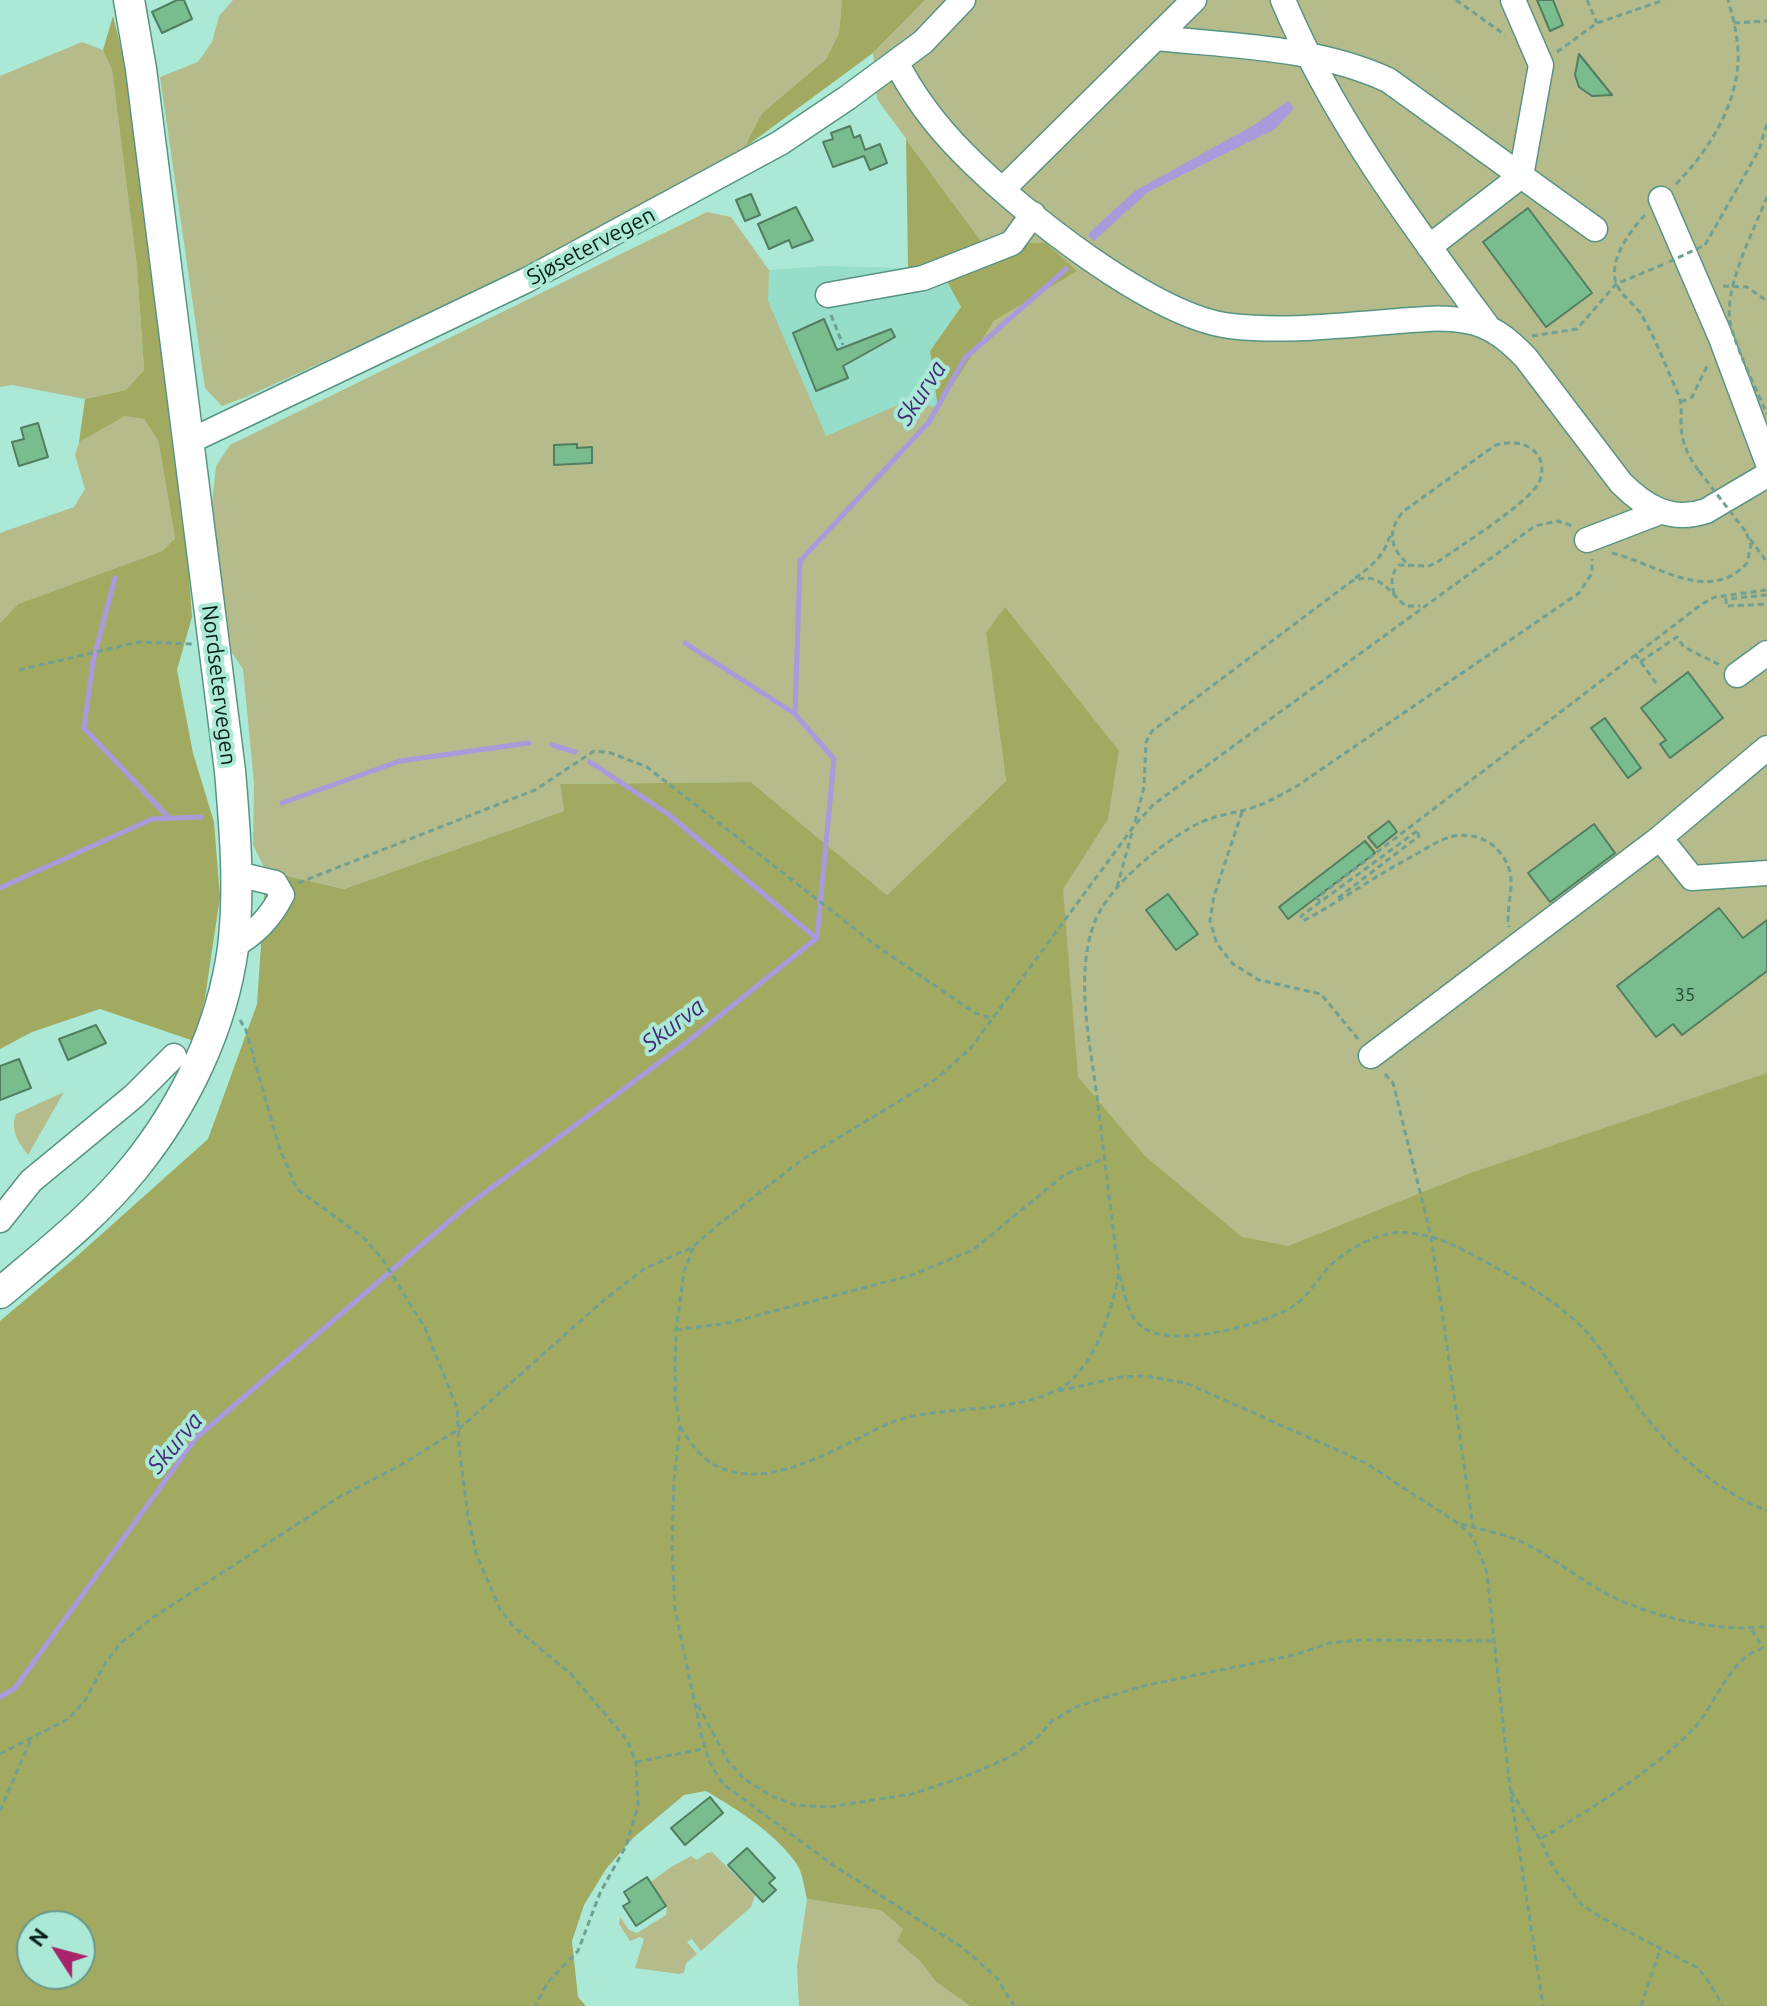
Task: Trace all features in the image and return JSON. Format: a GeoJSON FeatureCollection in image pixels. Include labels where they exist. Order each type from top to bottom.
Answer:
{"type":"FeatureCollection","features":[{"type":"Feature","properties":{"kind":"main road","name":"Nordsetervegen"},"geometry":{"type":"LineString","coordinates":[[0,1293],[106,1199],[134,1169],[158,1136],[193,1076],[211,1034],[220,1011],[233,946],[237,874],[230,771],[143,84],[129,0]]}},
{"type":"Feature","properties":{"kind":"street","name":"Sjøsetervegen"},"geometry":{"type":"LineString","coordinates":[[188,442],[527,280],[654,214],[780,143],[923,42],[963,0]]}},
{"type":"Feature","properties":{"kind":"street"},"geometry":{"type":"LineString","coordinates":[[1003,189],[1194,0]]}},
{"type":"Feature","properties":{"kind":"street"},"geometry":{"type":"LineString","coordinates":[[1283,0],[1306,54],[1395,201],[1498,333],[1526,358],[1621,483],[1637,499],[1660,512],[1695,515],[1767,475]]}},
{"type":"Feature","properties":{"kind":"street"},"geometry":{"type":"LineString","coordinates":[[1429,247],[1521,176],[1541,65],[1513,0]]}},
{"type":"Feature","properties":{"kind":"street"},"geometry":{"type":"LineString","coordinates":[[1156,38],[1306,54],[1356,65],[1388,80],[1595,229]]}},
{"type":"Feature","properties":{"kind":"street"},"geometry":{"type":"LineString","coordinates":[[896,62],[918,98],[963,153],[1003,189],[1144,293],[1174,309],[1227,325],[1261,328],[1431,319],[1467,321],[1498,333]]}},
{"type":"Feature","properties":{"kind":"street"},"geometry":{"type":"LineString","coordinates":[[1661,199],[1702,291],[1767,461]]}},
{"type":"Feature","properties":{"kind":"street"},"geometry":{"type":"LineString","coordinates":[[828,295],[923,278],[1012,243],[1033,214]]}},
{"type":"Feature","properties":{"kind":"street"},"geometry":{"type":"LineString","coordinates":[[1590,547],[1660,512]]}},
{"type":"Feature","properties":{"kind":"street"},"geometry":{"type":"LineString","coordinates":[[1737,675],[1767,653]]}},
{"type":"Feature","properties":{"kind":"street"},"geometry":{"type":"LineString","coordinates":[[1371,1056],[1660,838],[1767,748]]}},
{"type":"Feature","properties":{"kind":"street"},"geometry":{"type":"LineString","coordinates":[[1660,838],[1692,878],[1767,873]]}},
{"type":"Feature","properties":{"kind":"street"},"geometry":{"type":"LineString","coordinates":[[233,946],[249,937],[274,911],[282,895],[275,883],[237,874]]}},
{"type":"Feature","properties":{"kind":"street"},"geometry":{"type":"LineString","coordinates":[[0,1220],[31,1181],[134,1096],[174,1056]]}},
{"type":"Feature","properties":{"kind":"path"},"geometry":{"type":"LineString","coordinates":[[1456,0],[1510,39]]}},
{"type":"Feature","properties":{"kind":"path"},"geometry":{"type":"LineString","coordinates":[[1587,0],[1597,23]]}},
{"type":"Feature","properties":{"kind":"path"},"geometry":{"type":"LineString","coordinates":[[1541,65],[1597,23],[1664,0]]}},
{"type":"Feature","properties":{"kind":"path"},"geometry":{"type":"LineString","coordinates":[[1734,23],[1767,21]]}},
{"type":"Feature","properties":{"kind":"path"},"geometry":{"type":"LineString","coordinates":[[1498,333],[1577,329],[1616,284],[1705,245],[1759,150],[1767,123]]}},
{"type":"Feature","properties":{"kind":"path"},"geometry":{"type":"LineString","coordinates":[[1767,197],[1734,283],[1729,310],[1730,326],[1767,414]]}},
{"type":"Feature","properties":{"kind":"path"},"geometry":{"type":"LineString","coordinates":[[1702,291],[1721,286],[1747,287],[1767,301]]}},
{"type":"Feature","properties":{"kind":"path"},"geometry":{"type":"LineString","coordinates":[[828,295],[831,315],[843,345]]}},
{"type":"Feature","properties":{"kind":"path"},"geometry":{"type":"LineString","coordinates":[[1681,402],[1692,397],[1721,338]]}},
{"type":"Feature","properties":{"kind":"path"},"geometry":{"type":"LineString","coordinates":[[1116,891],[1144,787],[1146,742],[1152,731],[1376,563],[1386,550],[1395,520],[1404,511],[1494,446],[1517,442],[1529,447],[1542,468],[1541,479],[1530,496],[1439,561],[1429,566],[1399,565],[1393,572],[1391,583],[1395,598]]}},
{"type":"Feature","properties":{"kind":"path"},"geometry":{"type":"LineString","coordinates":[[1699,471],[1767,562]]}},
{"type":"Feature","properties":{"kind":"path"},"geometry":{"type":"LineString","coordinates":[[0,1754],[68,1719],[84,1702],[106,1662],[120,1644],[152,1618],[341,1496],[401,1465],[459,1429],[604,1300],[644,1269],[693,1247],[803,1159],[936,1079],[970,1049],[1134,826],[1154,804],[1535,526],[1558,521],[1574,526],[1590,547],[1592,573],[1579,593],[1297,786],[1268,802],[1217,815],[1189,828],[1144,861],[1116,891],[1096,919],[1086,960],[1089,1031],[1119,1273],[1128,1305],[1142,1327],[1168,1337],[1190,1337],[1265,1318],[1294,1306],[1330,1266],[1368,1241],[1407,1232],[1431,1236],[1538,1290],[1592,1340],[1659,1432],[1711,1478],[1747,1502],[1767,1511]]}},
{"type":"Feature","properties":{"kind":"path"},"geometry":{"type":"LineString","coordinates":[[1391,532],[1392,545],[1398,556],[1408,564]]}},
{"type":"Feature","properties":{"kind":"path"},"geometry":{"type":"LineString","coordinates":[[1590,547],[1635,559],[1678,578],[1717,579],[1731,576],[1747,563],[1749,538]]}},
{"type":"Feature","properties":{"kind":"path"},"geometry":{"type":"LineString","coordinates":[[1352,581],[1365,576],[1381,581],[1406,606],[1423,606]]}},
{"type":"Feature","properties":{"kind":"path"},"geometry":{"type":"LineString","coordinates":[[1767,593],[1726,599],[1726,606],[1767,604]]}},
{"type":"Feature","properties":{"kind":"path"},"geometry":{"type":"LineString","coordinates":[[1320,902],[1317,898],[1635,654],[1715,597],[1767,593]]}},
{"type":"Feature","properties":{"kind":"path"},"geometry":{"type":"LineString","coordinates":[[1640,662],[1677,637],[1684,647],[1737,675]]}},
{"type":"Feature","properties":{"kind":"path"},"geometry":{"type":"LineString","coordinates":[[19,670],[139,642],[195,644],[214,651]]}},
{"type":"Feature","properties":{"kind":"path"},"geometry":{"type":"LineString","coordinates":[[1635,654],[1656,683]]}},
{"type":"Feature","properties":{"kind":"path"},"geometry":{"type":"LineString","coordinates":[[279,890],[535,790],[594,751],[611,753],[647,767],[878,947],[975,1013],[992,1019]]}},
{"type":"Feature","properties":{"kind":"path"},"geometry":{"type":"LineString","coordinates":[[1242,811],[1214,896],[1210,921],[1217,944],[1233,964],[1259,980],[1321,994],[1393,1083],[1431,1236],[1473,1527]]}},
{"type":"Feature","properties":{"kind":"path"},"geometry":{"type":"LineString","coordinates":[[1328,906],[1419,836],[1417,831],[1301,916],[1303,921],[1428,847],[1452,836],[1476,835],[1494,846],[1508,866],[1512,885],[1507,925],[1518,945]]}},
{"type":"Feature","properties":{"kind":"path"},"geometry":{"type":"LineString","coordinates":[[238,1018],[246,1030],[279,1147],[297,1189],[363,1237],[383,1260],[425,1328],[453,1395],[468,1516],[476,1553],[500,1609],[513,1626],[571,1674],[627,1740],[636,1762],[638,1806],[626,1846],[600,1893],[578,1951],[548,1982],[535,2006]]}},
{"type":"Feature","properties":{"kind":"path"},"geometry":{"type":"LineString","coordinates":[[676,1330],[728,1323],[909,1276],[973,1250],[1064,1175],[1104,1158]]}},
{"type":"Feature","properties":{"kind":"path"},"geometry":{"type":"LineString","coordinates":[[693,1247],[684,1272],[676,1330],[675,1396],[680,1427],[672,1546],[675,1610],[710,1763],[723,1784],[833,1865],[963,1948],[997,1978],[1014,2006]]}},
{"type":"Feature","properties":{"kind":"path"},"geometry":{"type":"LineString","coordinates":[[1056,1392],[1092,1353],[1113,1306],[1119,1273]]}},
{"type":"Feature","properties":{"kind":"path"},"geometry":{"type":"LineString","coordinates":[[680,1427],[707,1460],[733,1472],[763,1475],[806,1463],[897,1420],[1030,1399],[1120,1377],[1165,1378],[1186,1383],[1364,1462],[1459,1524],[1473,1537],[1487,1573],[1510,1789],[1543,2006]]}},
{"type":"Feature","properties":{"kind":"path"},"geometry":{"type":"LineString","coordinates":[[1459,1524],[1527,1545],[1609,1595],[1634,1606],[1691,1621],[1751,1628],[1767,1626]]}},
{"type":"Feature","properties":{"kind":"path"},"geometry":{"type":"LineString","coordinates":[[1540,1839],[1597,1806],[1697,1725],[1736,1667],[1765,1647],[1751,1628]]}},
{"type":"Feature","properties":{"kind":"path"},"geometry":{"type":"LineString","coordinates":[[696,1702],[728,1761],[743,1778],[768,1794],[795,1805],[829,1807],[912,1794],[969,1775],[1010,1757],[1036,1739],[1052,1721],[1078,1706],[1143,1686],[1294,1655],[1330,1643],[1361,1640],[1495,1641]]}},
{"type":"Feature","properties":{"kind":"path"},"geometry":{"type":"LineString","coordinates":[[0,1811],[32,1737]]}},
{"type":"Feature","properties":{"kind":"path"},"geometry":{"type":"LineString","coordinates":[[636,1762],[705,1748]]}},
{"type":"Feature","properties":{"kind":"path"},"geometry":{"type":"LineString","coordinates":[[1510,1789],[1553,1867],[1582,1905],[1696,1967],[1723,2006]]}},
{"type":"Feature","properties":{"kind":"path"},"geometry":{"type":"LineString","coordinates":[[1641,2006],[1661,1947]]}},
{"type":"Feature","properties":{"kind":"shaded area"},"geometry":{"type":"Polygon","coordinates":[[[233,0],[842,0],[839,33],[826,59],[762,113],[744,148],[505,279],[222,406],[205,388],[160,77],[198,62],[212,42],[219,16],[233,0]]]}},
{"type":"Feature","properties":{"kind":"shaded area"},"geometry":{"type":"Polygon","coordinates":[[[842,0],[925,0],[873,53],[744,148],[762,113],[826,59],[839,33],[842,0]]]}},
{"type":"Feature","properties":{"kind":"shaded area"},"geometry":{"type":"Polygon","coordinates":[[[925,0],[1767,0],[1767,2006],[767,1525],[1063,888],[986,633],[1006,781],[887,895],[751,782],[560,784],[564,811],[344,889],[266,871],[253,845],[254,783],[243,669],[224,641],[210,521],[216,466],[230,445],[707,212],[731,217],[769,270],[768,301],[826,436],[907,401],[939,408],[994,321],[1076,271],[1046,243],[981,241],[877,99],[873,53],[925,0]]]}},
{"type":"Feature","properties":{"kind":"shaded area"},"geometry":{"type":"Polygon","coordinates":[[[113,16],[124,60],[150,228],[183,496],[192,617],[177,670],[193,753],[214,822],[220,897],[205,998],[194,1041],[100,1009],[32,1032],[0,1049],[0,623],[18,604],[162,551],[175,538],[158,440],[144,419],[125,416],[79,442],[85,399],[126,390],[144,370],[137,268],[112,70],[103,50],[113,16]]]}},
{"type":"Feature","properties":{"kind":"shaded area"},"geometry":{"type":"Polygon","coordinates":[[[82,42],[103,50],[112,70],[137,268],[144,370],[126,390],[85,399],[12,385],[0,387],[0,76],[82,42]]]}},
{"type":"Feature","properties":{"kind":"shaded area"},"geometry":{"type":"Polygon","coordinates":[[[1288,101],[1294,108],[1275,129],[1148,192],[1094,241],[1088,236],[1135,191],[1256,124],[1288,101]]]}},
{"type":"Feature","properties":{"kind":"shaded area"},"geometry":{"type":"Polygon","coordinates":[[[906,139],[981,241],[1046,243],[1077,271],[994,321],[938,409],[930,351],[961,307],[944,276],[912,287],[908,268],[906,139]]]}},
{"type":"Feature","properties":{"kind":"shaded area"},"geometry":{"type":"Polygon","coordinates":[[[825,266],[908,268],[912,286],[944,276],[961,307],[930,351],[938,409],[907,401],[826,437],[767,301],[769,270],[825,266]]]}},
{"type":"Feature","properties":{"kind":"shaded area"},"geometry":{"type":"Polygon","coordinates":[[[125,415],[144,419],[158,440],[175,538],[162,551],[18,604],[0,623],[0,533],[74,507],[85,489],[75,455],[79,442],[125,415]]]}},
{"type":"Feature","properties":{"kind":"shaded area"},"geometry":{"type":"Polygon","coordinates":[[[1005,607],[1119,751],[1108,819],[1063,889],[1078,1077],[1145,1156],[1242,1237],[1288,1246],[1468,1174],[1767,1073],[1767,2006],[970,2006],[936,1982],[919,1960],[897,1941],[903,1929],[881,1910],[807,1899],[796,1863],[777,1841],[755,1822],[706,1791],[684,1795],[633,1838],[606,1869],[584,1905],[572,1941],[578,1997],[586,2006],[0,2006],[0,1321],[208,1139],[257,1004],[266,871],[344,889],[564,811],[560,784],[751,782],[887,895],[1006,781],[986,633],[1005,607]]]}},
{"type":"Feature","properties":{"kind":"shaded area"},"geometry":{"type":"Polygon","coordinates":[[[64,1092],[28,1155],[16,1136],[16,1114],[64,1092]]]}},
{"type":"Feature","properties":{"kind":"shaded area"},"geometry":{"type":"Polygon","coordinates":[[[712,1852],[755,1895],[751,1907],[701,1951],[692,1939],[687,1942],[697,1954],[686,1963],[684,1973],[635,1968],[644,1939],[640,1937],[630,1941],[619,1924],[620,1917],[629,1930],[637,1933],[666,1915],[667,1909],[651,1887],[641,1889],[691,1856],[697,1860],[712,1852]]]}},
{"type":"Feature","properties":{"kind":"shaded area"},"geometry":{"type":"Polygon","coordinates":[[[807,1899],[881,1909],[903,1929],[898,1941],[919,1960],[936,1982],[970,2006],[799,2006],[797,1967],[807,1899]]]}},
{"type":"Feature","properties":{"kind":"building"},"geometry":{"type":"Polygon","coordinates":[[[177,0],[184,0],[192,19],[162,33],[152,12],[177,0]]]}},
{"type":"Feature","properties":{"kind":"building"},"geometry":{"type":"Polygon","coordinates":[[[1537,0],[1553,0],[1563,25],[1550,31],[1537,0]]]}},
{"type":"Feature","properties":{"kind":"building"},"geometry":{"type":"Polygon","coordinates":[[[1579,54],[1612,95],[1592,96],[1579,87],[1575,75],[1579,54]]]}},
{"type":"Feature","properties":{"kind":"building"},"geometry":{"type":"Polygon","coordinates":[[[850,126],[854,138],[860,135],[865,150],[880,144],[887,163],[870,170],[864,156],[833,167],[823,142],[833,139],[831,133],[850,126]]]}},
{"type":"Feature","properties":{"kind":"building"},"geometry":{"type":"Polygon","coordinates":[[[751,194],[760,215],[745,221],[736,200],[751,194]]]}},
{"type":"Feature","properties":{"kind":"building"},"geometry":{"type":"Polygon","coordinates":[[[796,207],[813,240],[792,248],[789,240],[769,249],[758,224],[796,207]]]}},
{"type":"Feature","properties":{"kind":"building"},"geometry":{"type":"Polygon","coordinates":[[[1528,208],[1592,293],[1546,327],[1483,242],[1528,208]]]}},
{"type":"Feature","properties":{"kind":"building"},"geometry":{"type":"Polygon","coordinates":[[[824,319],[837,350],[891,329],[895,337],[843,366],[848,378],[816,391],[793,333],[824,319]]]}},
{"type":"Feature","properties":{"kind":"building"},"geometry":{"type":"Polygon","coordinates":[[[38,423],[48,457],[19,466],[12,442],[24,439],[21,428],[38,423]]]}},
{"type":"Feature","properties":{"kind":"building"},"geometry":{"type":"Polygon","coordinates":[[[577,444],[577,448],[592,447],[592,463],[554,465],[554,445],[577,444]]]}},
{"type":"Feature","properties":{"kind":"building"},"geometry":{"type":"Polygon","coordinates":[[[1688,672],[1723,718],[1670,758],[1660,744],[1666,740],[1641,708],[1688,672]]]}},
{"type":"Feature","properties":{"kind":"building"},"geometry":{"type":"Polygon","coordinates":[[[1605,718],[1641,768],[1628,778],[1591,728],[1605,718]]]}},
{"type":"Feature","properties":{"kind":"building"},"geometry":{"type":"Polygon","coordinates":[[[1389,821],[1397,832],[1377,848],[1368,837],[1389,821]]]}},
{"type":"Feature","properties":{"kind":"building"},"geometry":{"type":"Polygon","coordinates":[[[1594,824],[1615,853],[1550,902],[1528,873],[1594,824]]]}},
{"type":"Feature","properties":{"kind":"building"},"geometry":{"type":"Polygon","coordinates":[[[1365,841],[1375,853],[1288,919],[1279,907],[1365,841]]]}},
{"type":"Feature","properties":{"kind":"building"},"geometry":{"type":"Polygon","coordinates":[[[1168,894],[1198,934],[1176,950],[1146,910],[1168,894]]]}},
{"type":"Feature","properties":{"kind":"building"},"geometry":{"type":"Polygon","coordinates":[[[1719,908],[1743,938],[1767,920],[1767,971],[1682,1035],[1673,1024],[1656,1037],[1617,986],[1719,908]]]}},
{"type":"Feature","properties":{"kind":"building"},"geometry":{"type":"Polygon","coordinates":[[[96,1025],[106,1043],[68,1060],[59,1039],[96,1025]]]}},
{"type":"Feature","properties":{"kind":"building"},"geometry":{"type":"Polygon","coordinates":[[[19,1059],[31,1088],[0,1100],[0,1066],[19,1059]]]}},
{"type":"Feature","properties":{"kind":"building"},"geometry":{"type":"Polygon","coordinates":[[[710,1797],[723,1813],[685,1845],[671,1828],[710,1797]]]}},
{"type":"Feature","properties":{"kind":"building"},"geometry":{"type":"Polygon","coordinates":[[[747,1848],[775,1878],[769,1883],[776,1890],[763,1902],[728,1865],[747,1848]]]}},
{"type":"Feature","properties":{"kind":"building"},"geometry":{"type":"Polygon","coordinates":[[[647,1877],[666,1906],[636,1926],[623,1906],[630,1902],[624,1892],[647,1877]]]}},
{"type":"Feature","properties":{"kind":"waterway","name":"Skurva"},"geometry":{"type":"LineString","coordinates":[[0,1697],[15,1688],[196,1438],[467,1206],[687,1042],[817,938],[834,759],[795,714],[800,561],[929,422],[965,358],[1066,269]]}},
{"type":"Feature","properties":{"kind":"waterway"},"geometry":{"type":"LineString","coordinates":[[115,578],[93,661],[84,728],[169,818]]}},
{"type":"Feature","properties":{"kind":"waterway"},"geometry":{"type":"LineString","coordinates":[[685,643],[795,714]]}},
{"type":"Feature","properties":{"kind":"waterway"},"geometry":{"type":"LineString","coordinates":[[282,803],[400,761],[529,743]]}},
{"type":"Feature","properties":{"kind":"waterway"},"geometry":{"type":"LineString","coordinates":[[552,745],[575,752]]}},
{"type":"Feature","properties":{"kind":"waterway"},"geometry":{"type":"LineString","coordinates":[[590,762],[668,814],[816,938]]}},
{"type":"Feature","properties":{"kind":"waterway"},"geometry":{"type":"LineString","coordinates":[[0,888],[152,819],[201,817]]}}]}
